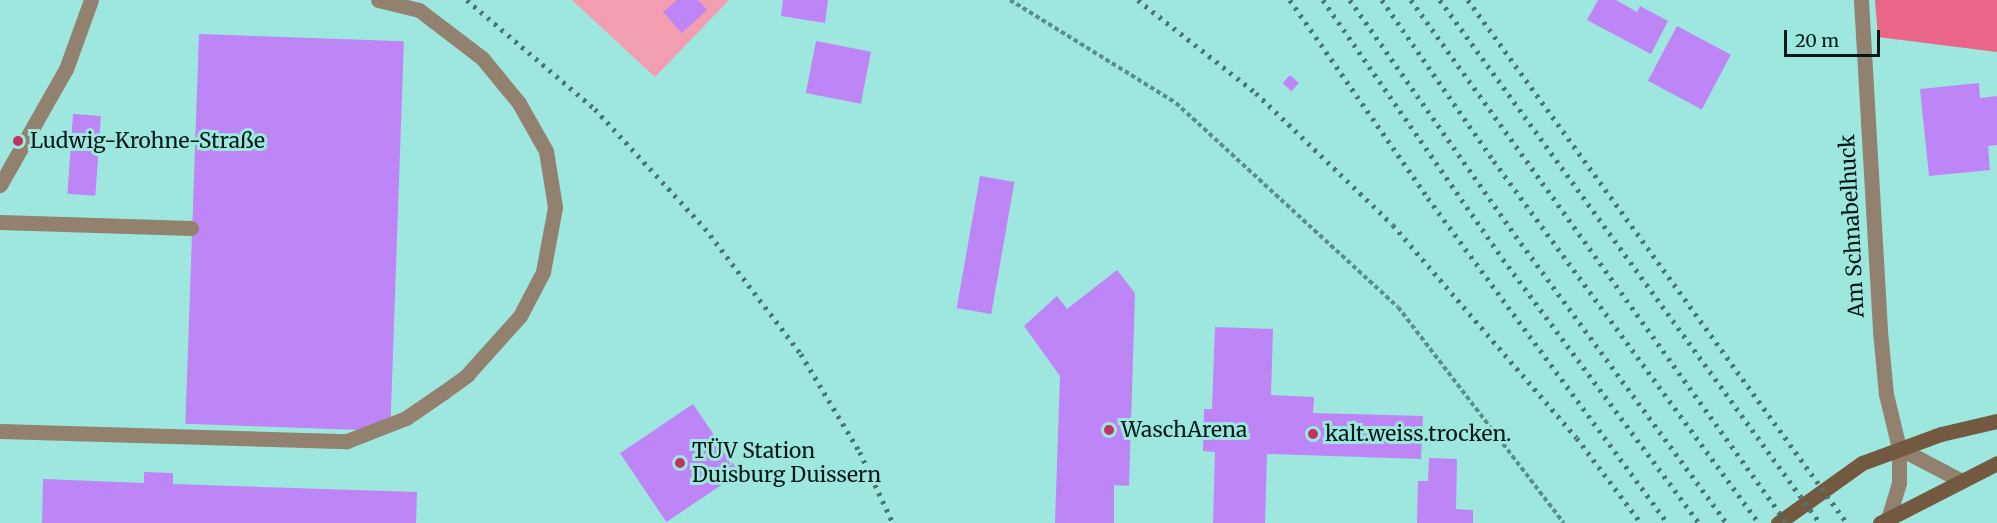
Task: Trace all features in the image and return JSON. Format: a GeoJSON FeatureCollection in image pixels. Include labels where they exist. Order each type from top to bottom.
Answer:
{"type":"FeatureCollection","features":[{"type":"Feature","properties":{"kind":"main road"},"geometry":{"type":"LineString","coordinates":[[1778,523],[1862,463],[1899,448],[1997,421]]}},
{"type":"Feature","properties":{"kind":"main road"},"geometry":{"type":"LineString","coordinates":[[1884,520],[1997,463]]}},
{"type":"Feature","properties":{"kind":"street"},"geometry":{"type":"LineString","coordinates":[[0,185],[66,69],[91,0]]}},
{"type":"Feature","properties":{"kind":"street"},"geometry":{"type":"LineString","coordinates":[[0,431],[347,441],[406,418],[452,386],[520,316],[543,272],[555,207],[546,151],[519,103],[482,58],[419,10],[378,0]]}},
{"type":"Feature","properties":{"kind":"street","name":"Am Schnabelhuck"},"geometry":{"type":"LineString","coordinates":[[1861,0],[1880,331],[1886,394],[1899,448],[1899,483],[1884,520]]}},
{"type":"Feature","properties":{"kind":"street"},"geometry":{"type":"LineString","coordinates":[[0,222],[191,228]]}},
{"type":"Feature","properties":{"kind":"street"},"geometry":{"type":"LineString","coordinates":[[1899,448],[1960,480]]}},
{"type":"Feature","properties":{"kind":"path"},"geometry":{"type":"LineString","coordinates":[[1010,0],[1176,103],[1398,307],[1564,523]]}},
{"type":"Feature","properties":{"kind":"shaded area"},"geometry":{"type":"Polygon","coordinates":[[[572,0],[729,0],[655,77],[572,0]]]}},
{"type":"Feature","properties":{"kind":"shaded area"},"geometry":{"type":"Polygon","coordinates":[[[1875,0],[1997,0],[1997,52],[1878,37],[1875,0]]]}},
{"type":"Feature","properties":{"kind":"building"},"geometry":{"type":"Polygon","coordinates":[[[677,0],[698,0],[707,10],[682,33],[663,12],[677,0]]]}},
{"type":"Feature","properties":{"kind":"building"},"geometry":{"type":"Polygon","coordinates":[[[783,0],[828,0],[825,23],[781,16],[783,0]]]}},
{"type":"Feature","properties":{"kind":"building"},"geometry":{"type":"Polygon","coordinates":[[[1598,0],[1616,0],[1637,12],[1640,6],[1668,21],[1651,54],[1587,20],[1598,0]]]}},
{"type":"Feature","properties":{"kind":"building"},"geometry":{"type":"Polygon","coordinates":[[[1677,26],[1731,55],[1702,109],[1648,81],[1677,26]]]}},
{"type":"Feature","properties":{"kind":"building"},"geometry":{"type":"Polygon","coordinates":[[[199,34],[404,41],[390,431],[185,424],[199,34]]]}},
{"type":"Feature","properties":{"kind":"building"},"geometry":{"type":"Polygon","coordinates":[[[816,41],[871,52],[861,104],[806,93],[816,41]]]}},
{"type":"Feature","properties":{"kind":"building"},"geometry":{"type":"Polygon","coordinates":[[[1290,75],[1299,83],[1292,91],[1283,83],[1290,75]]]}},
{"type":"Feature","properties":{"kind":"building"},"geometry":{"type":"Polygon","coordinates":[[[1979,83],[1980,98],[1997,96],[1997,145],[1988,146],[1990,170],[1929,176],[1920,89],[1979,83]]]}},
{"type":"Feature","properties":{"kind":"building"},"geometry":{"type":"Polygon","coordinates":[[[73,114],[101,116],[95,196],[67,194],[73,114]]]}},
{"type":"Feature","properties":{"kind":"building"},"geometry":{"type":"Polygon","coordinates":[[[980,176],[1014,182],[991,314],[957,308],[980,176]]]}},
{"type":"Feature","properties":{"kind":"building","name":"WaschArena"},"geometry":{"type":"Polygon","coordinates":[[[1117,270],[1135,293],[1129,486],[1114,485],[1114,523],[1055,523],[1060,376],[1024,326],[1057,296],[1067,309],[1117,270]]]}},
{"type":"Feature","properties":{"kind":"building","name":"kalt.weiss.trocken."},"geometry":{"type":"Polygon","coordinates":[[[1215,327],[1273,329],[1271,395],[1314,397],[1313,413],[1423,416],[1421,459],[1267,454],[1265,523],[1213,523],[1215,452],[1203,451],[1204,409],[1212,409],[1215,327]]]}},
{"type":"Feature","properties":{"kind":"building","name":"TÜV Station Duisburg Duissern"},"geometry":{"type":"Polygon","coordinates":[[[693,404],[739,473],[666,522],[620,453],[693,404]]]}},
{"type":"Feature","properties":{"kind":"building"},"geometry":{"type":"Polygon","coordinates":[[[1429,458],[1457,459],[1456,509],[1473,510],[1473,523],[1417,523],[1418,481],[1428,481],[1429,458]]]}},
{"type":"Feature","properties":{"kind":"building"},"geometry":{"type":"Polygon","coordinates":[[[144,472],[173,473],[173,484],[417,492],[416,523],[42,523],[43,479],[144,483],[144,472]]]}},
{"type":"Feature","properties":{"kind":"railway"},"geometry":{"type":"LineString","coordinates":[[467,0],[595,109],[705,228],[801,354],[860,452],[893,523]]}},
{"type":"Feature","properties":{"kind":"railway"},"geometry":{"type":"LineString","coordinates":[[1138,0],[1256,93],[1393,225],[1577,438],[1641,523]]}},
{"type":"Feature","properties":{"kind":"railway"},"geometry":{"type":"LineString","coordinates":[[1290,0],[1428,198],[1668,523]]}},
{"type":"Feature","properties":{"kind":"railway"},"geometry":{"type":"LineString","coordinates":[[1323,0],[1503,259],[1699,523]]}},
{"type":"Feature","properties":{"kind":"railway"},"geometry":{"type":"LineString","coordinates":[[1350,0],[1521,243],[1727,523]]}},
{"type":"Feature","properties":{"kind":"railway"},"geometry":{"type":"LineString","coordinates":[[1382,0],[1494,161],[1759,523]]}},
{"type":"Feature","properties":{"kind":"railway"},"geometry":{"type":"LineString","coordinates":[[1411,0],[1787,523]]}},
{"type":"Feature","properties":{"kind":"railway"},"geometry":{"type":"LineString","coordinates":[[1440,0],[1820,523]]}},
{"type":"Feature","properties":{"kind":"railway"},"geometry":{"type":"LineString","coordinates":[[1468,0],[1847,523]]}},
{"type":"Feature","properties":{"kind":"place","name":"Ludwig-Krohne-Straße"},"geometry":{"type":"Point","coordinates":[18,141]}},
{"type":"Feature","properties":{"kind":"place","name":"WaschArena"},"geometry":{"type":"Point","coordinates":[1109,430]}},
{"type":"Feature","properties":{"kind":"place","name":"kalt.weiss.trocken."},"geometry":{"type":"Point","coordinates":[1313,434]}},
{"type":"Feature","properties":{"kind":"place","name":"TÜV Station Duisburg Duissern"},"geometry":{"type":"Point","coordinates":[680,463]}}]}
